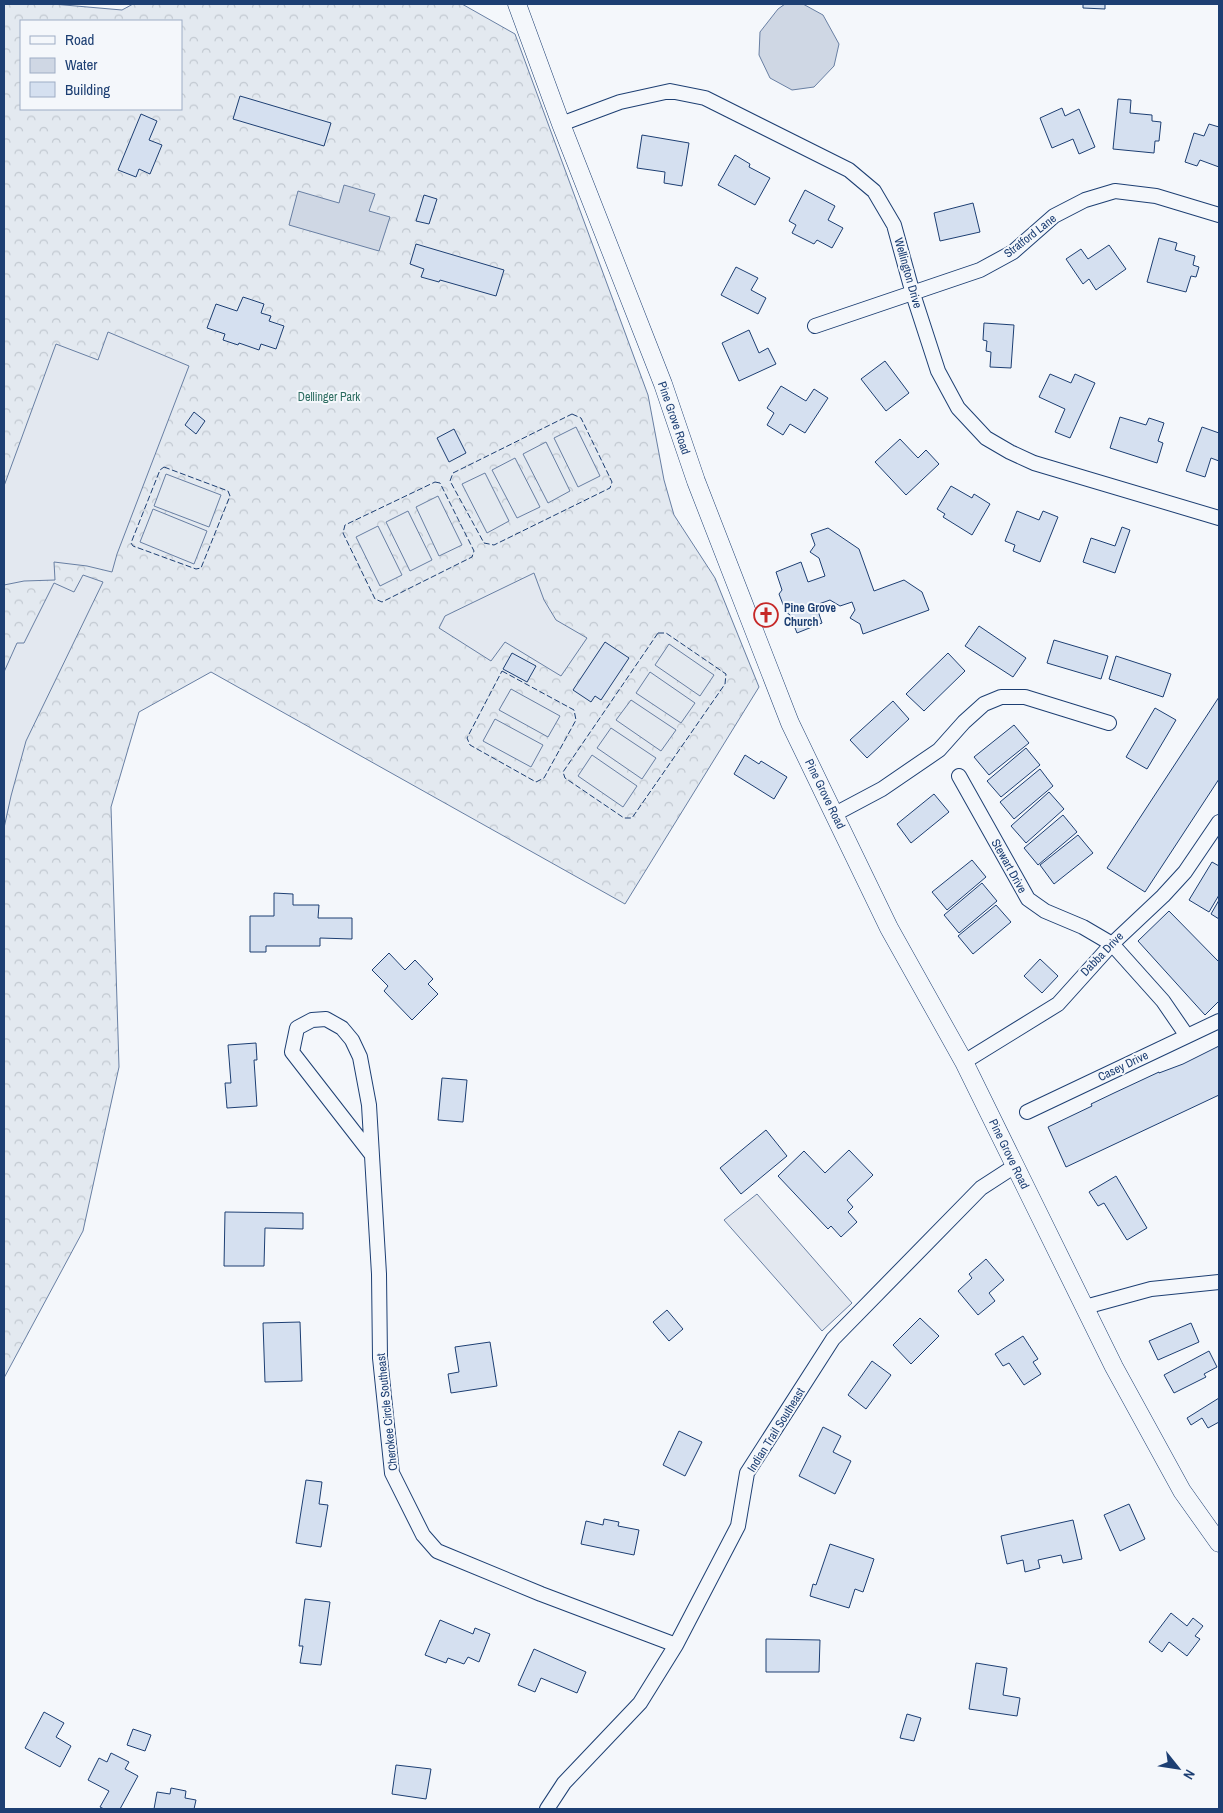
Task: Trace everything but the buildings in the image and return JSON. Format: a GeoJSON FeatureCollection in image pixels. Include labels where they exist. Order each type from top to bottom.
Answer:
{"type":"FeatureCollection","features":[{"type":"Feature","properties":{"kind":"street","name":"Pine Grove Road"},"geometry":{"type":"LineString","coordinates":[[517,4],[561,124],[663,384],[696,481],[790,723],[889,928],[964,1062],[1114,1367],[1182,1490],[1219,1543]]}},
{"type":"Feature","properties":{"kind":"street","name":"Wellington Drive"},"geometry":{"type":"LineString","coordinates":[[561,124],[620,102],[670,91],[705,98],[849,170],[874,191],[894,225],[913,294],[938,371],[958,408],[986,438],[1034,463],[1219,518]]}},
{"type":"Feature","properties":{"kind":"street","name":"Stratford Lane"},"geometry":{"type":"LineString","coordinates":[[815,326],[980,270],[1013,252],[1054,216],[1085,200],[1115,191],[1156,196],[1219,215]]}},
{"type":"Feature","properties":{"kind":"street"},"geometry":{"type":"LineString","coordinates":[[835,814],[882,789],[939,750],[964,722],[984,704],[1001,697],[1025,697],[1109,723]]}},
{"type":"Feature","properties":{"kind":"street","name":"Stewart Drive"},"geometry":{"type":"LineString","coordinates":[[959,776],[1028,899],[1045,911],[1083,927],[1112,944],[1163,1001],[1187,1036]]}},
{"type":"Feature","properties":{"kind":"street","name":"Dabba Drive"},"geometry":{"type":"LineString","coordinates":[[964,1062],[1058,1004],[1112,944],[1163,896],[1215,839],[1219,822]]}},
{"type":"Feature","properties":{"kind":"street","name":"Cherokee Circle Southeast"},"geometry":{"type":"LineString","coordinates":[[372,1155],[292,1052],[297,1028],[312,1020],[326,1019],[342,1028],[352,1040],[360,1057],[369,1105],[372,1155],[379,1274],[380,1358],[392,1473],[423,1534],[437,1550],[541,1594],[676,1645]]}},
{"type":"Feature","properties":{"kind":"street","name":"Casey Drive"},"geometry":{"type":"LineString","coordinates":[[1027,1112],[1219,1021]]}},
{"type":"Feature","properties":{"kind":"street","name":"Indian Trail Southeast"},"geometry":{"type":"LineString","coordinates":[[547,1809],[564,1783],[640,1702],[676,1645],[738,1526],[747,1473],[833,1339],[980,1188],[1015,1166]]}},
{"type":"Feature","properties":{"kind":"street"},"geometry":{"type":"LineString","coordinates":[[1085,1307],[1151,1289],[1219,1282]]}},
{"type":"Feature","properties":{"kind":"green space","name":"Dellinger Park"},"geometry":{"type":"Polygon","coordinates":[[[4,4],[53,4],[122,10],[133,4],[462,4],[515,34],[648,395],[664,480],[674,515],[715,578],[759,687],[625,904],[211,672],[139,712],[111,807],[119,1067],[83,1231],[4,1378],[4,4]]]}},
{"type":"Feature","properties":{"kind":"green space"},"geometry":{"type":"Polygon","coordinates":[[[576,427],[600,476],[578,487],[554,438],[576,427]]]}},
{"type":"Feature","properties":{"kind":"green space"},"geometry":{"type":"Polygon","coordinates":[[[546,442],[570,491],[548,503],[523,454],[546,442]]]}},
{"type":"Feature","properties":{"kind":"green space"},"geometry":{"type":"Polygon","coordinates":[[[515,458],[540,507],[517,518],[492,470],[515,458]]]}},
{"type":"Feature","properties":{"kind":"green space"},"geometry":{"type":"Polygon","coordinates":[[[485,473],[509,521],[487,533],[462,484],[485,473]]]}},
{"type":"Feature","properties":{"kind":"green space"},"geometry":{"type":"Polygon","coordinates":[[[166,474],[221,495],[209,527],[154,506],[166,474]]]}},
{"type":"Feature","properties":{"kind":"green space"},"geometry":{"type":"Polygon","coordinates":[[[438,496],[462,545],[439,556],[416,507],[438,496]]]}},
{"type":"Feature","properties":{"kind":"green space"},"geometry":{"type":"Polygon","coordinates":[[[153,509],[207,531],[194,564],[140,542],[153,509]]]}},
{"type":"Feature","properties":{"kind":"green space"},"geometry":{"type":"Polygon","coordinates":[[[408,511],[432,560],[410,571],[386,522],[408,511]]]}},
{"type":"Feature","properties":{"kind":"green space"},"geometry":{"type":"Polygon","coordinates":[[[378,526],[402,575],[380,586],[356,537],[378,526]]]}},
{"type":"Feature","properties":{"kind":"green space"},"geometry":{"type":"Polygon","coordinates":[[[669,644],[714,675],[700,696],[655,665],[669,644]]]}},
{"type":"Feature","properties":{"kind":"green space"},"geometry":{"type":"Polygon","coordinates":[[[650,672],[695,703],[681,723],[636,693],[650,672]]]}},
{"type":"Feature","properties":{"kind":"green space"},"geometry":{"type":"Polygon","coordinates":[[[511,689],[560,716],[548,737],[499,710],[511,689]]]}},
{"type":"Feature","properties":{"kind":"green space"},"geometry":{"type":"Polygon","coordinates":[[[631,700],[676,730],[661,751],[616,720],[631,700]]]}},
{"type":"Feature","properties":{"kind":"green space"},"geometry":{"type":"Polygon","coordinates":[[[495,719],[543,745],[531,767],[483,741],[495,719]]]}},
{"type":"Feature","properties":{"kind":"green space"},"geometry":{"type":"Polygon","coordinates":[[[611,728],[656,758],[642,779],[597,748],[611,728]]]}},
{"type":"Feature","properties":{"kind":"green space"},"geometry":{"type":"Polygon","coordinates":[[[592,755],[637,786],[623,807],[578,776],[592,755]]]}},
{"type":"Feature","properties":{"kind":"shaded area"},"geometry":{"type":"Polygon","coordinates":[[[108,332],[189,366],[117,554],[112,572],[87,566],[54,562],[55,580],[24,581],[4,585],[4,486],[56,344],[98,360],[108,332]]]}},
{"type":"Feature","properties":{"kind":"shaded area"},"geometry":{"type":"Polygon","coordinates":[[[534,573],[544,600],[556,620],[587,638],[561,676],[505,642],[491,661],[439,628],[445,616],[534,573]]]}},
{"type":"Feature","properties":{"kind":"shaded area"},"geometry":{"type":"Polygon","coordinates":[[[83,575],[103,582],[26,741],[4,828],[4,672],[17,643],[24,643],[54,583],[74,592],[83,575]]]}},
{"type":"Feature","properties":{"kind":"shaded area"},"geometry":{"type":"Polygon","coordinates":[[[757,1194],[852,1303],[822,1331],[724,1220],[757,1194]]]}},
{"type":"Feature","properties":{"kind":"water"},"geometry":{"type":"Polygon","coordinates":[[[785,4],[803,4],[823,15],[839,44],[834,66],[814,87],[792,90],[770,78],[759,55],[760,32],[778,9],[785,4]]]}},
{"type":"Feature","properties":{"kind":"water"},"geometry":{"type":"Polygon","coordinates":[[[344,185],[375,194],[369,211],[390,217],[379,251],[289,225],[298,191],[339,203],[344,185]]]}},
{"type":"Feature","properties":{"kind":"fence"},"geometry":{"type":"LineString","coordinates":[[572,414],[581,418],[612,482],[610,488],[494,545],[484,543],[450,481],[453,473],[572,414]]}},
{"type":"Feature","properties":{"kind":"fence"},"geometry":{"type":"LineString","coordinates":[[164,467],[228,491],[230,496],[201,568],[196,569],[133,546],[131,543],[160,470],[164,467]]}},
{"type":"Feature","properties":{"kind":"fence"},"geometry":{"type":"LineString","coordinates":[[435,482],[440,483],[474,551],[472,557],[382,602],[375,599],[343,533],[345,525],[435,482]]}},
{"type":"Feature","properties":{"kind":"fence"},"geometry":{"type":"LineString","coordinates":[[658,633],[666,633],[726,674],[725,684],[632,818],[624,818],[565,778],[563,772],[658,633]]}},
{"type":"Feature","properties":{"kind":"fence"},"geometry":{"type":"LineString","coordinates":[[502,671],[574,710],[576,720],[544,778],[536,782],[470,745],[467,738],[502,671]]}},
{"type":"Feature","properties":{"kind":"place","name":"Pine Grove Church"},"geometry":{"type":"Point","coordinates":[766,615]}}]}
